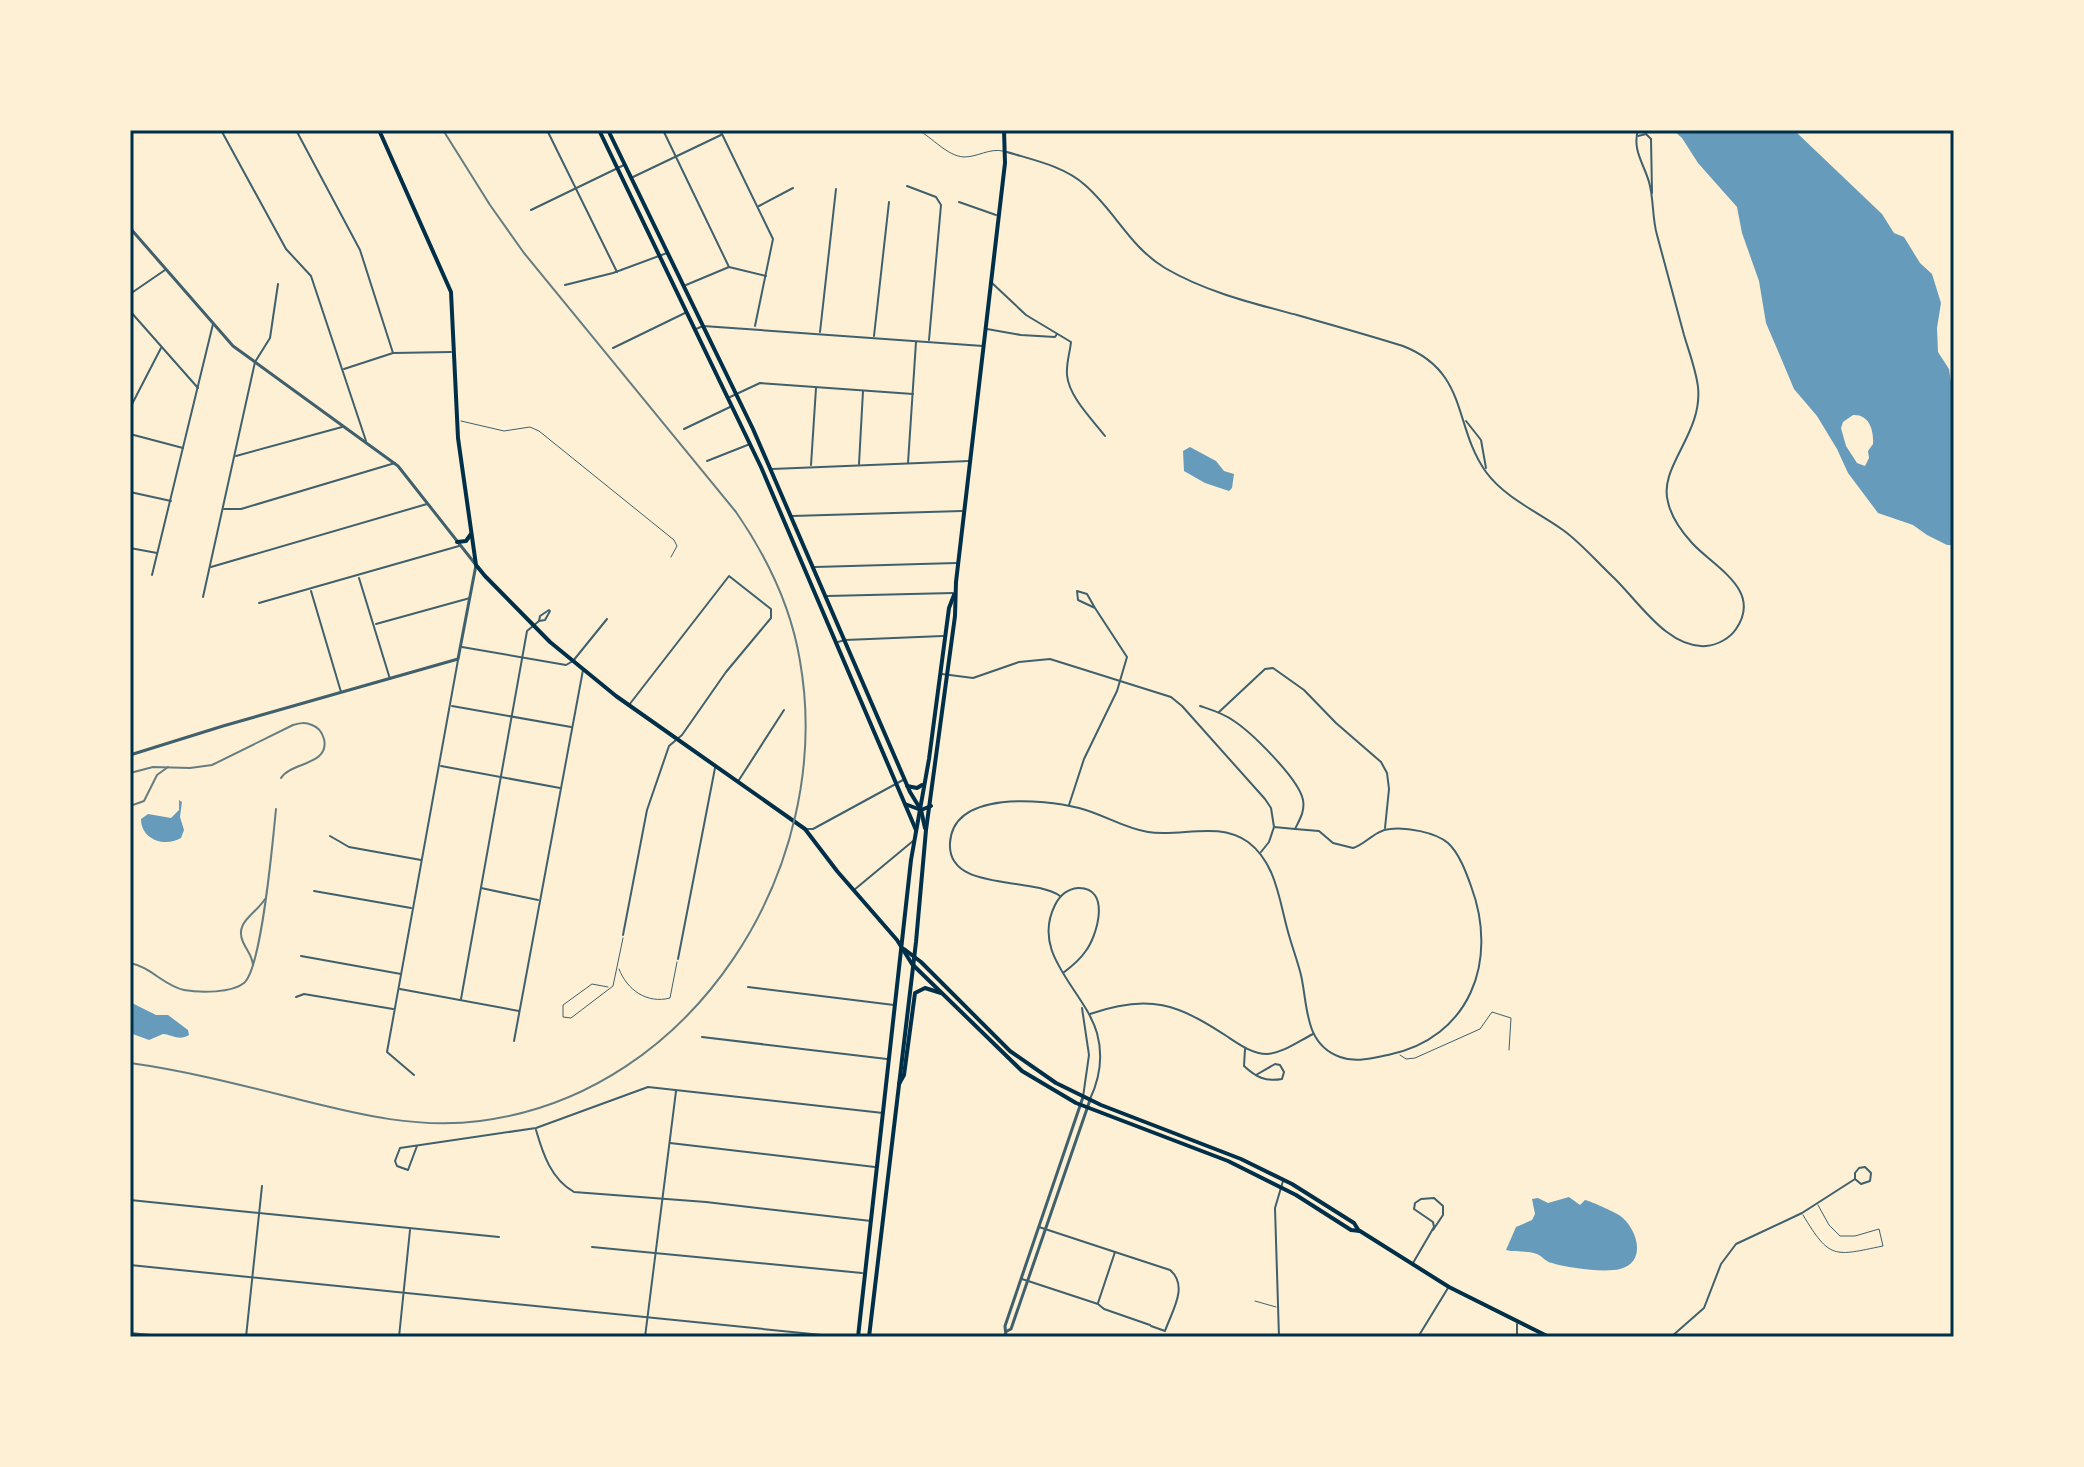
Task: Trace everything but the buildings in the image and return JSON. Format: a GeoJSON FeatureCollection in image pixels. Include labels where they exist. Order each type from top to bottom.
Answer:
{"type":"FeatureCollection","features":[{"type":"Feature","properties":{"kind":"main road"},"geometry":{"type":"LineString","coordinates":[[379,130],[449,287],[454,313],[457,420],[476,565],[533,626],[628,706],[802,827],[902,947],[912,964],[1022,1071],[1080,1105],[1199,1148],[1296,1195],[1351,1230],[1360,1231]]}},
{"type":"Feature","properties":{"kind":"main road"},"geometry":{"type":"LineString","coordinates":[[599,130],[750,444],[916,830]]}},
{"type":"Feature","properties":{"kind":"main road"},"geometry":{"type":"LineString","coordinates":[[608,130],[737,394],[904,780],[921,810],[926,830]]}},
{"type":"Feature","properties":{"kind":"main road"},"geometry":{"type":"LineString","coordinates":[[869,1337],[926,830],[955,616],[958,563],[1006,151],[1004,130]]}},
{"type":"Feature","properties":{"kind":"main road"},"geometry":{"type":"LineString","coordinates":[[459,544],[466,541],[471,532]]}},
{"type":"Feature","properties":{"kind":"main road"},"geometry":{"type":"LineString","coordinates":[[858,1337],[914,841],[926,779],[949,608],[955,593]]}},
{"type":"Feature","properties":{"kind":"main road"},"geometry":{"type":"LineString","coordinates":[[907,786],[920,787],[926,779]]}},
{"type":"Feature","properties":{"kind":"main road"},"geometry":{"type":"LineString","coordinates":[[905,804],[921,810],[931,806]]}},
{"type":"Feature","properties":{"kind":"main road"},"geometry":{"type":"LineString","coordinates":[[902,947],[914,955],[1010,1051],[1056,1083],[1090,1100],[1213,1146],[1283,1181],[1354,1223],[1360,1231],[1449,1287],[1549,1337]]}},
{"type":"Feature","properties":{"kind":"main road"},"geometry":{"type":"LineString","coordinates":[[898,1086],[904,1075],[915,993],[925,988],[941,993]]}},
{"type":"Feature","properties":{"kind":"street"},"geometry":{"type":"LineString","coordinates":[[221,130],[286,249],[311,276],[367,442]]}},
{"type":"Feature","properties":{"kind":"street"},"geometry":{"type":"LineString","coordinates":[[296,130],[360,250],[393,353]]}},
{"type":"Feature","properties":{"kind":"street"},"geometry":{"type":"LineString","coordinates":[[547,130],[617,272]]}},
{"type":"Feature","properties":{"kind":"street"},"geometry":{"type":"LineString","coordinates":[[663,130],[729,267]]}},
{"type":"Feature","properties":{"kind":"street"},"geometry":{"type":"LineString","coordinates":[[720,130],[774,241],[758,301],[755,328]]}},
{"type":"Feature","properties":{"kind":"street"},"geometry":{"type":"LineString","coordinates":[[1638,130],[1638,154],[1649,180],[1652,198]]}},
{"type":"Feature","properties":{"kind":"street"},"geometry":{"type":"LineString","coordinates":[[1006,151],[1056,167],[1080,180],[1138,246],[1181,276],[1250,303],[1412,350],[1430,362],[1447,380],[1487,473],[1509,494],[1569,535],[1660,626],[1693,645],[1712,645],[1731,635],[1740,622],[1744,608],[1742,592],[1692,543],[1667,499],[1670,472],[1696,418],[1698,387],[1653,222],[1651,139],[1644,134],[1636,138]]}},
{"type":"Feature","properties":{"kind":"street"},"geometry":{"type":"LineString","coordinates":[[632,178],[722,135]]}},
{"type":"Feature","properties":{"kind":"street"},"geometry":{"type":"LineString","coordinates":[[531,210],[625,164]]}},
{"type":"Feature","properties":{"kind":"street"},"geometry":{"type":"LineString","coordinates":[[907,186],[936,197],[941,205],[929,342]]}},
{"type":"Feature","properties":{"kind":"street"},"geometry":{"type":"LineString","coordinates":[[758,207],[793,188]]}},
{"type":"Feature","properties":{"kind":"street"},"geometry":{"type":"LineString","coordinates":[[820,333],[836,189]]}},
{"type":"Feature","properties":{"kind":"street"},"geometry":{"type":"LineString","coordinates":[[874,338],[889,202]]}},
{"type":"Feature","properties":{"kind":"street"},"geometry":{"type":"LineString","coordinates":[[959,202],[998,215]]}},
{"type":"Feature","properties":{"kind":"street"},"geometry":{"type":"LineString","coordinates":[[130,228],[233,346],[395,463],[476,565],[387,1052],[414,1075]]}},
{"type":"Feature","properties":{"kind":"street"},"geometry":{"type":"LineString","coordinates":[[565,285],[617,272],[668,253]]}},
{"type":"Feature","properties":{"kind":"street"},"geometry":{"type":"LineString","coordinates":[[684,285],[729,267],[766,276]]}},
{"type":"Feature","properties":{"kind":"street"},"geometry":{"type":"LineString","coordinates":[[130,294],[166,269]]}},
{"type":"Feature","properties":{"kind":"street"},"geometry":{"type":"LineString","coordinates":[[991,283],[1027,316],[1071,342],[1067,373],[1072,391],[1105,436]]}},
{"type":"Feature","properties":{"kind":"street"},"geometry":{"type":"LineString","coordinates":[[203,597],[255,362],[270,338],[278,284]]}},
{"type":"Feature","properties":{"kind":"street"},"geometry":{"type":"LineString","coordinates":[[130,311],[198,388]]}},
{"type":"Feature","properties":{"kind":"street"},"geometry":{"type":"LineString","coordinates":[[613,348],[688,312]]}},
{"type":"Feature","properties":{"kind":"street"},"geometry":{"type":"LineString","coordinates":[[152,575],[213,324]]}},
{"type":"Feature","properties":{"kind":"street"},"geometry":{"type":"LineString","coordinates":[[696,329],[703,326],[755,328],[984,346]]}},
{"type":"Feature","properties":{"kind":"street"},"geometry":{"type":"LineString","coordinates":[[986,329],[1021,335],[1055,337],[1057,334]]}},
{"type":"Feature","properties":{"kind":"street"},"geometry":{"type":"LineString","coordinates":[[908,463],[916,341]]}},
{"type":"Feature","properties":{"kind":"street"},"geometry":{"type":"LineString","coordinates":[[130,408],[161,347]]}},
{"type":"Feature","properties":{"kind":"street"},"geometry":{"type":"LineString","coordinates":[[343,369],[393,353],[454,352]]}},
{"type":"Feature","properties":{"kind":"street"},"geometry":{"type":"LineString","coordinates":[[729,398],[760,383],[913,394]]}},
{"type":"Feature","properties":{"kind":"street"},"geometry":{"type":"LineString","coordinates":[[811,466],[817,387]]}},
{"type":"Feature","properties":{"kind":"street"},"geometry":{"type":"LineString","coordinates":[[859,464],[863,390]]}},
{"type":"Feature","properties":{"kind":"street"},"geometry":{"type":"LineString","coordinates":[[684,429],[732,406]]}},
{"type":"Feature","properties":{"kind":"street"},"geometry":{"type":"LineString","coordinates":[[1462,413],[1482,442],[1487,473]]}},
{"type":"Feature","properties":{"kind":"street"},"geometry":{"type":"LineString","coordinates":[[235,456],[345,426]]}},
{"type":"Feature","properties":{"kind":"street"},"geometry":{"type":"LineString","coordinates":[[130,434],[183,448]]}},
{"type":"Feature","properties":{"kind":"street"},"geometry":{"type":"LineString","coordinates":[[707,461],[750,444]]}},
{"type":"Feature","properties":{"kind":"street"},"geometry":{"type":"LineString","coordinates":[[771,469],[971,462]]}},
{"type":"Feature","properties":{"kind":"street"},"geometry":{"type":"LineString","coordinates":[[223,509],[241,509],[395,463]]}},
{"type":"Feature","properties":{"kind":"street"},"geometry":{"type":"LineString","coordinates":[[130,492],[171,501]]}},
{"type":"Feature","properties":{"kind":"street"},"geometry":{"type":"LineString","coordinates":[[209,567],[427,504]]}},
{"type":"Feature","properties":{"kind":"street"},"geometry":{"type":"LineString","coordinates":[[791,516],[964,511]]}},
{"type":"Feature","properties":{"kind":"street"},"geometry":{"type":"LineString","coordinates":[[259,603],[459,544]]}},
{"type":"Feature","properties":{"kind":"street"},"geometry":{"type":"LineString","coordinates":[[130,548],[158,553]]}},
{"type":"Feature","properties":{"kind":"street"},"geometry":{"type":"LineString","coordinates":[[813,567],[958,563]]}},
{"type":"Feature","properties":{"kind":"street"},"geometry":{"type":"LineString","coordinates":[[359,576],[390,679]]}},
{"type":"Feature","properties":{"kind":"street"},"geometry":{"type":"LineString","coordinates":[[623,935],[651,793],[669,746],[771,618],[772,611],[729,576],[628,706]]}},
{"type":"Feature","properties":{"kind":"street"},"geometry":{"type":"LineString","coordinates":[[311,589],[341,692]]}},
{"type":"Feature","properties":{"kind":"street"},"geometry":{"type":"LineString","coordinates":[[1068,806],[1084,759],[1126,666],[1126,653],[1085,593],[1077,591],[1079,601],[1095,608]]}},
{"type":"Feature","properties":{"kind":"street"},"geometry":{"type":"LineString","coordinates":[[826,596],[955,593]]}},
{"type":"Feature","properties":{"kind":"street"},"geometry":{"type":"LineString","coordinates":[[375,625],[470,598]]}},
{"type":"Feature","properties":{"kind":"street"},"geometry":{"type":"LineString","coordinates":[[461,647],[560,665],[573,661],[607,619]]}},
{"type":"Feature","properties":{"kind":"street"},"geometry":{"type":"LineString","coordinates":[[461,999],[527,631],[539,621]]}},
{"type":"Feature","properties":{"kind":"street"},"geometry":{"type":"LineString","coordinates":[[837,643],[845,640],[946,636]]}},
{"type":"Feature","properties":{"kind":"street"},"geometry":{"type":"LineString","coordinates":[[130,755],[458,659]]}},
{"type":"Feature","properties":{"kind":"street"},"geometry":{"type":"LineString","coordinates":[[941,674],[973,678],[1019,662],[1050,659],[1171,697],[1271,808],[1274,827],[1269,842],[1260,853]]}},
{"type":"Feature","properties":{"kind":"street"},"geometry":{"type":"LineString","coordinates":[[1219,712],[1265,669],[1273,668],[1304,690],[1381,762],[1387,773],[1389,789],[1385,829]]}},
{"type":"Feature","properties":{"kind":"street"},"geometry":{"type":"LineString","coordinates":[[514,1041],[584,669]]}},
{"type":"Feature","properties":{"kind":"street"},"geometry":{"type":"LineString","coordinates":[[450,706],[572,727]]}},
{"type":"Feature","properties":{"kind":"street"},"geometry":{"type":"LineString","coordinates":[[1200,706],[1219,712],[1241,727],[1294,781],[1301,792],[1303,809],[1295,829]]}},
{"type":"Feature","properties":{"kind":"street"},"geometry":{"type":"LineString","coordinates":[[737,782],[784,710]]}},
{"type":"Feature","properties":{"kind":"street"},"geometry":{"type":"LineString","coordinates":[[439,765],[561,789]]}},
{"type":"Feature","properties":{"kind":"street"},"geometry":{"type":"LineString","coordinates":[[678,959],[715,767]]}},
{"type":"Feature","properties":{"kind":"street"},"geometry":{"type":"LineString","coordinates":[[802,827],[814,828],[904,780]]}},
{"type":"Feature","properties":{"kind":"street"},"geometry":{"type":"LineString","coordinates":[[1060,896],[1047,889],[963,872],[952,858],[950,843],[955,823],[975,809],[1020,801],[1068,806],[1140,831],[1221,830],[1242,839],[1260,853],[1271,872],[1301,974],[1307,1020],[1313,1034],[1327,1050],[1345,1059],[1363,1060],[1418,1047],[1439,1035],[1462,1010],[1476,972],[1480,935],[1472,889],[1450,845],[1420,833],[1385,829],[1353,848],[1333,843],[1319,831],[1274,827]]}},
{"type":"Feature","properties":{"kind":"street"},"geometry":{"type":"LineString","coordinates":[[330,836],[349,847],[422,860]]}},
{"type":"Feature","properties":{"kind":"street"},"geometry":{"type":"LineString","coordinates":[[854,890],[914,841]]}},
{"type":"Feature","properties":{"kind":"street"},"geometry":{"type":"LineString","coordinates":[[480,888],[540,900]]}},
{"type":"Feature","properties":{"kind":"street"},"geometry":{"type":"LineString","coordinates":[[1007,1331],[1011,1329],[1097,1082],[1100,1059],[1097,1035],[1089,1014],[1080,1003],[1051,952],[1049,938],[1050,916],[1060,896],[1083,888],[1095,896],[1100,908],[1091,944],[1063,973]]}},
{"type":"Feature","properties":{"kind":"street"},"geometry":{"type":"LineString","coordinates":[[314,891],[413,909]]}},
{"type":"Feature","properties":{"kind":"street"},"geometry":{"type":"LineString","coordinates":[[301,956],[401,974]]}},
{"type":"Feature","properties":{"kind":"street"},"geometry":{"type":"LineString","coordinates":[[748,987],[895,1005]]}},
{"type":"Feature","properties":{"kind":"street"},"geometry":{"type":"LineString","coordinates":[[399,988],[520,1011]]}},
{"type":"Feature","properties":{"kind":"street"},"geometry":{"type":"LineString","coordinates":[[296,997],[304,994],[395,1009]]}},
{"type":"Feature","properties":{"kind":"street"},"geometry":{"type":"LineString","coordinates":[[1006,1337],[1005,1326],[1083,1097],[1089,1055],[1086,1023],[1080,1003]]}},
{"type":"Feature","properties":{"kind":"street"},"geometry":{"type":"LineString","coordinates":[[1089,1014],[1129,1003],[1167,1005],[1197,1017],[1246,1048],[1270,1054],[1313,1034]]}},
{"type":"Feature","properties":{"kind":"street"},"geometry":{"type":"LineString","coordinates":[[702,1037],[890,1059]]}},
{"type":"Feature","properties":{"kind":"street"},"geometry":{"type":"LineString","coordinates":[[1246,1048],[1243,1064],[1256,1075],[1266,1080],[1279,1080],[1283,1078],[1284,1069],[1275,1064],[1256,1075]]}},
{"type":"Feature","properties":{"kind":"street"},"geometry":{"type":"LineString","coordinates":[[417,1146],[408,1170],[397,1166],[395,1161],[400,1148],[536,1128],[638,1089],[654,1087],[884,1113]]}},
{"type":"Feature","properties":{"kind":"street"},"geometry":{"type":"LineString","coordinates":[[645,1337],[676,1090]]}},
{"type":"Feature","properties":{"kind":"street"},"geometry":{"type":"LineString","coordinates":[[536,1128],[549,1168],[569,1189],[580,1193],[663,1198],[872,1221]]}},
{"type":"Feature","properties":{"kind":"street"},"geometry":{"type":"LineString","coordinates":[[669,1143],[878,1167]]}},
{"type":"Feature","properties":{"kind":"street"},"geometry":{"type":"LineString","coordinates":[[1671,1337],[1705,1306],[1719,1268],[1733,1248],[1749,1237],[1802,1213],[1855,1179],[1857,1170],[1862,1167],[1868,1168],[1871,1173],[1872,1179],[1866,1184],[1858,1183],[1855,1179]]}},
{"type":"Feature","properties":{"kind":"street"},"geometry":{"type":"LineString","coordinates":[[1279,1337],[1275,1208],[1283,1181]]}},
{"type":"Feature","properties":{"kind":"street"},"geometry":{"type":"LineString","coordinates":[[246,1337],[262,1186]]}},
{"type":"Feature","properties":{"kind":"street"},"geometry":{"type":"LineString","coordinates":[[1412,1264],[1443,1215],[1443,1206],[1434,1198],[1421,1199],[1415,1203],[1414,1209],[1433,1222],[1433,1230]]}},
{"type":"Feature","properties":{"kind":"street"},"geometry":{"type":"LineString","coordinates":[[130,1200],[499,1237]]}},
{"type":"Feature","properties":{"kind":"street"},"geometry":{"type":"LineString","coordinates":[[1021,1278],[1165,1331],[1180,1287],[1176,1275],[1170,1270],[1038,1227]]}},
{"type":"Feature","properties":{"kind":"street"},"geometry":{"type":"LineString","coordinates":[[399,1337],[410,1229]]}},
{"type":"Feature","properties":{"kind":"street"},"geometry":{"type":"LineString","coordinates":[[592,1247],[866,1274]]}},
{"type":"Feature","properties":{"kind":"street"},"geometry":{"type":"LineString","coordinates":[[1098,1304],[1115,1252]]}},
{"type":"Feature","properties":{"kind":"street"},"geometry":{"type":"LineString","coordinates":[[130,1265],[842,1337]]}},
{"type":"Feature","properties":{"kind":"street"},"geometry":{"type":"LineString","coordinates":[[1401,1337],[1416,1337],[1449,1287]]}},
{"type":"Feature","properties":{"kind":"street"},"geometry":{"type":"LineString","coordinates":[[1517,1322],[1517,1337]]}},
{"type":"Feature","properties":{"kind":"street"},"geometry":{"type":"LineString","coordinates":[[130,1333],[171,1337]]}},
{"type":"Feature","properties":{"kind":"lane"},"geometry":{"type":"LineString","coordinates":[[918,130],[958,156],[1006,151]]}},
{"type":"Feature","properties":{"kind":"lane"},"geometry":{"type":"LineString","coordinates":[[457,420],[504,431],[528,427],[539,431],[674,540],[677,546],[671,557]]}},
{"type":"Feature","properties":{"kind":"lane"},"geometry":{"type":"LineString","coordinates":[[608,987],[592,984],[563,1005],[563,1017],[571,1018],[613,986],[623,935]]}},
{"type":"Feature","properties":{"kind":"lane"},"geometry":{"type":"LineString","coordinates":[[618,967],[631,990],[662,1000],[670,998],[678,959]]}},
{"type":"Feature","properties":{"kind":"lane"},"geometry":{"type":"LineString","coordinates":[[1398,1053],[1406,1059],[1415,1058],[1480,1029],[1492,1012],[1509,1016],[1512,1020],[1509,1050]]}},
{"type":"Feature","properties":{"kind":"lane"},"geometry":{"type":"LineString","coordinates":[[1802,1213],[1816,1237],[1834,1252],[1847,1253],[1883,1246],[1879,1229],[1855,1236],[1840,1236],[1829,1225],[1816,1203]]}},
{"type":"Feature","properties":{"kind":"lane"},"geometry":{"type":"LineString","coordinates":[[1255,1301],[1278,1307]]}},
{"type":"Feature","properties":{"kind":"water"},"geometry":{"type":"Polygon","coordinates":[[[1673,130],[1796,132],[1882,214],[1894,233],[1904,237],[1920,263],[1932,274],[1941,303],[1937,328],[1938,352],[1949,369],[1954,402],[1954,545],[1947,545],[1913,525],[1878,513],[1848,473],[1817,416],[1794,389],[1766,323],[1759,281],[1742,233],[1737,207],[1698,163],[1673,130]],[[1858,415],[1843,422],[1841,428],[1846,446],[1857,463],[1865,466],[1873,444],[1873,433],[1867,420],[1858,415]]]}},
{"type":"Feature","properties":{"kind":"water"},"geometry":{"type":"Polygon","coordinates":[[[1190,447],[1216,461],[1224,471],[1234,474],[1229,491],[1205,483],[1184,471],[1183,451],[1190,447]]]}},
{"type":"Feature","properties":{"kind":"water"},"geometry":{"type":"Polygon","coordinates":[[[179,800],[182,802],[180,817],[184,830],[181,838],[161,842],[149,836],[141,819],[148,814],[171,818],[179,810],[179,800]]]}},
{"type":"Feature","properties":{"kind":"water"},"geometry":{"type":"Polygon","coordinates":[[[130,1002],[156,1015],[168,1015],[188,1030],[189,1035],[179,1038],[163,1034],[149,1040],[130,1033],[130,1002]]]}},
{"type":"Feature","properties":{"kind":"water"},"geometry":{"type":"Polygon","coordinates":[[[1569,1197],[1580,1205],[1585,1200],[1625,1220],[1637,1244],[1637,1252],[1629,1265],[1613,1270],[1567,1267],[1533,1253],[1506,1250],[1516,1227],[1532,1220],[1535,1214],[1532,1199],[1538,1198],[1548,1203],[1569,1197]]]}},
{"type":"Feature","properties":{"kind":"railway"},"geometry":{"type":"LineString","coordinates":[[130,1063],[195,1075],[323,1106],[412,1122],[480,1121],[557,1102],[625,1067],[685,1018],[734,958],[771,890],[795,816],[805,739],[800,661],[791,621],[776,583],[736,512],[524,253],[443,130]]}},
{"type":"Feature","properties":{"kind":"railway"},"geometry":{"type":"LineString","coordinates":[[130,773],[153,767],[212,765],[293,725],[305,723],[316,727],[324,739],[321,754],[281,778]]}},
{"type":"Feature","properties":{"kind":"railway"},"geometry":{"type":"LineString","coordinates":[[130,806],[144,801],[157,775],[168,767]]}},
{"type":"Feature","properties":{"kind":"railway"},"geometry":{"type":"LineString","coordinates":[[130,963],[184,990],[207,992],[244,983],[256,954],[261,929],[276,809]]}},
{"type":"Feature","properties":{"kind":"railway"},"geometry":{"type":"LineString","coordinates":[[253,965],[241,929],[265,899]]}}]}
